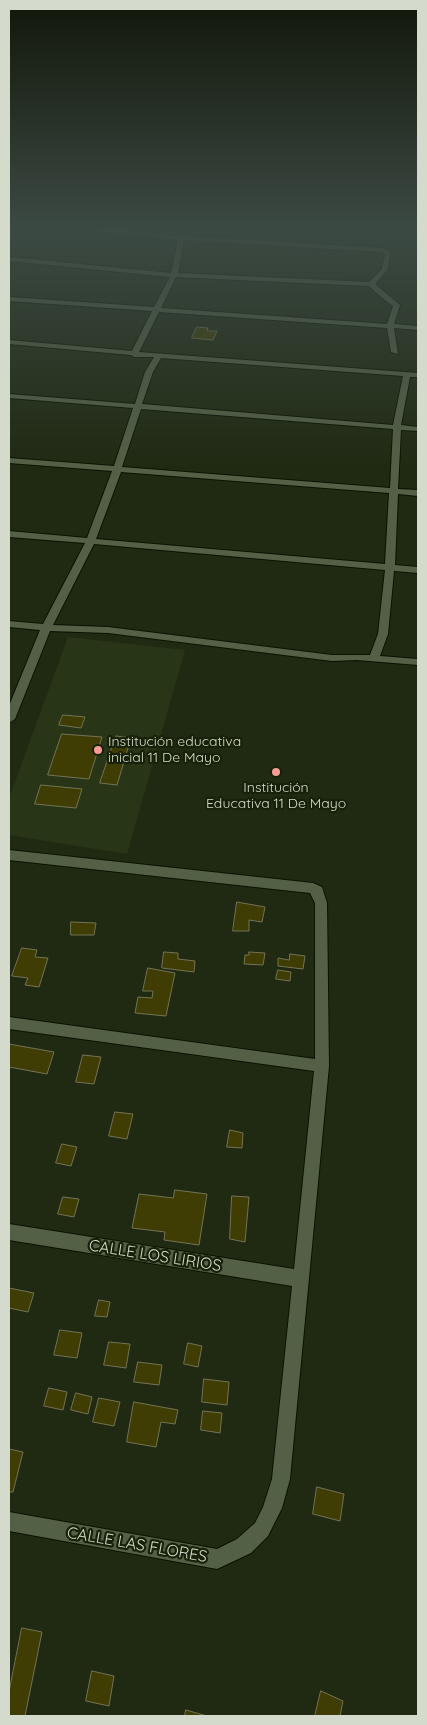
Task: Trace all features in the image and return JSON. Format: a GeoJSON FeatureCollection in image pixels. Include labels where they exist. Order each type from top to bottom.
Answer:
{"type":"FeatureCollection","features":[{"type":"Feature","properties":{"kind":"street"},"geometry":{"type":"LineString","coordinates":[[127,308],[418,328]]}},
{"type":"Feature","properties":{"kind":"street"},"geometry":{"type":"LineString","coordinates":[[394,352],[390,326],[396,308]]}},
{"type":"Feature","properties":{"kind":"street"},"geometry":{"type":"LineString","coordinates":[[134,355],[158,311]]}},
{"type":"Feature","properties":{"kind":"street"},"geometry":{"type":"LineString","coordinates":[[9,342],[134,355],[320,366],[418,375]]}},
{"type":"Feature","properties":{"kind":"street"},"geometry":{"type":"LineString","coordinates":[[9,719],[46,628],[90,542],[117,470],[149,372],[158,356]]}},
{"type":"Feature","properties":{"kind":"street"},"geometry":{"type":"LineString","coordinates":[[374,659],[383,634],[390,567],[397,427],[407,374]]}},
{"type":"Feature","properties":{"kind":"street"},"geometry":{"type":"LineString","coordinates":[[9,396],[418,429]]}},
{"type":"Feature","properties":{"kind":"street"},"geometry":{"type":"LineString","coordinates":[[9,460],[418,493]]}},
{"type":"Feature","properties":{"kind":"street"},"geometry":{"type":"LineString","coordinates":[[9,534],[418,570]]}},
{"type":"Feature","properties":{"kind":"street"},"geometry":{"type":"LineString","coordinates":[[9,624],[46,628],[108,630],[332,658],[357,657],[418,662]]}},
{"type":"Feature","properties":{"kind":"street"},"geometry":{"type":"LineString","coordinates":[[9,855],[313,888],[317,891],[321,903],[322,1066],[301,1279]]}},
{"type":"Feature","properties":{"kind":"street"},"geometry":{"type":"LineString","coordinates":[[9,1023],[322,1066]]}},
{"type":"Feature","properties":{"kind":"street","name":"CALLE LOS LIRIOS"},"geometry":{"type":"LineString","coordinates":[[9,1232],[301,1279]]}},
{"type":"Feature","properties":{"kind":"street","name":"CALLE LAS FLORES"},"geometry":{"type":"LineString","coordinates":[[9,1521],[217,1559],[237,1552],[260,1534],[273,1510],[281,1479],[301,1279]]}},
{"type":"Feature","properties":{"kind":"shaded area"},"geometry":{"type":"Polygon","coordinates":[[[68,637],[185,650],[127,854],[9,835],[9,798],[68,637]]]}},
{"type":"Feature","properties":{"kind":"building"},"geometry":{"type":"Polygon","coordinates":[[[197,327],[208,328],[207,331],[217,331],[213,340],[192,338],[197,327]]]}},
{"type":"Feature","properties":{"kind":"building"},"geometry":{"type":"Polygon","coordinates":[[[63,715],[85,717],[81,728],[59,725],[63,715]]]}},
{"type":"Feature","properties":{"kind":"building"},"geometry":{"type":"Polygon","coordinates":[[[62,734],[102,737],[89,779],[48,775],[62,734]]]}},
{"type":"Feature","properties":{"kind":"building"},"geometry":{"type":"Polygon","coordinates":[[[116,736],[131,738],[117,785],[100,783],[116,736]]]}},
{"type":"Feature","properties":{"kind":"building"},"geometry":{"type":"Polygon","coordinates":[[[41,785],[82,789],[76,808],[35,804],[41,785]]]}},
{"type":"Feature","properties":{"kind":"building"},"geometry":{"type":"Polygon","coordinates":[[[237,902],[265,907],[262,922],[249,920],[249,931],[233,931],[237,902]]]}},
{"type":"Feature","properties":{"kind":"building"},"geometry":{"type":"Polygon","coordinates":[[[71,922],[96,923],[94,935],[71,935],[71,922]]]}},
{"type":"Feature","properties":{"kind":"building"},"geometry":{"type":"Polygon","coordinates":[[[22,948],[37,950],[35,957],[48,958],[39,987],[25,985],[28,978],[12,976],[22,948]]]}},
{"type":"Feature","properties":{"kind":"building"},"geometry":{"type":"Polygon","coordinates":[[[164,952],[178,953],[178,959],[195,961],[194,972],[162,968],[164,952]]]}},
{"type":"Feature","properties":{"kind":"building"},"geometry":{"type":"Polygon","coordinates":[[[249,952],[265,953],[263,965],[244,964],[245,955],[249,955],[249,952]]]}},
{"type":"Feature","properties":{"kind":"building"},"geometry":{"type":"Polygon","coordinates":[[[290,954],[305,956],[303,969],[278,966],[278,958],[289,960],[290,954]]]}},
{"type":"Feature","properties":{"kind":"building"},"geometry":{"type":"Polygon","coordinates":[[[148,968],[175,973],[166,1016],[135,1013],[138,997],[152,998],[153,991],[143,991],[148,968]]]}},
{"type":"Feature","properties":{"kind":"building"},"geometry":{"type":"Polygon","coordinates":[[[278,970],[291,972],[290,981],[276,979],[278,970]]]}},
{"type":"Feature","properties":{"kind":"building"},"geometry":{"type":"Polygon","coordinates":[[[9,1044],[54,1052],[47,1074],[9,1067],[9,1044]]]}},
{"type":"Feature","properties":{"kind":"building"},"geometry":{"type":"Polygon","coordinates":[[[83,1055],[101,1057],[94,1084],[76,1082],[83,1055]]]}},
{"type":"Feature","properties":{"kind":"building"},"geometry":{"type":"Polygon","coordinates":[[[115,1112],[133,1114],[127,1139],[109,1136],[115,1112]]]}},
{"type":"Feature","properties":{"kind":"building"},"geometry":{"type":"Polygon","coordinates":[[[230,1130],[243,1133],[242,1148],[227,1147],[230,1130]]]}},
{"type":"Feature","properties":{"kind":"building"},"geometry":{"type":"Polygon","coordinates":[[[62,1144],[77,1147],[71,1166],[56,1163],[62,1144]]]}},
{"type":"Feature","properties":{"kind":"building"},"geometry":{"type":"Polygon","coordinates":[[[175,1190],[207,1194],[199,1245],[164,1240],[165,1232],[132,1228],[139,1194],[173,1198],[175,1190]]]}},
{"type":"Feature","properties":{"kind":"building"},"geometry":{"type":"Polygon","coordinates":[[[232,1196],[249,1197],[245,1242],[230,1239],[232,1196]]]}},
{"type":"Feature","properties":{"kind":"building"},"geometry":{"type":"Polygon","coordinates":[[[63,1197],[79,1199],[74,1217],[58,1214],[63,1197]]]}},
{"type":"Feature","properties":{"kind":"building"},"geometry":{"type":"Polygon","coordinates":[[[9,1288],[34,1293],[28,1312],[9,1308],[9,1288]]]}},
{"type":"Feature","properties":{"kind":"building"},"geometry":{"type":"Polygon","coordinates":[[[99,1300],[110,1302],[107,1317],[95,1316],[99,1300]]]}},
{"type":"Feature","properties":{"kind":"building"},"geometry":{"type":"Polygon","coordinates":[[[60,1330],[82,1333],[77,1358],[54,1355],[60,1330]]]}},
{"type":"Feature","properties":{"kind":"building"},"geometry":{"type":"Polygon","coordinates":[[[109,1342],[130,1344],[126,1368],[104,1365],[109,1342]]]}},
{"type":"Feature","properties":{"kind":"building"},"geometry":{"type":"Polygon","coordinates":[[[188,1343],[202,1346],[198,1367],[184,1364],[188,1343]]]}},
{"type":"Feature","properties":{"kind":"building"},"geometry":{"type":"Polygon","coordinates":[[[138,1362],[162,1365],[159,1385],[134,1382],[138,1362]]]}},
{"type":"Feature","properties":{"kind":"building"},"geometry":{"type":"Polygon","coordinates":[[[204,1379],[229,1382],[227,1405],[202,1402],[204,1379]]]}},
{"type":"Feature","properties":{"kind":"building"},"geometry":{"type":"Polygon","coordinates":[[[49,1388],[67,1392],[63,1410],[44,1406],[49,1388]]]}},
{"type":"Feature","properties":{"kind":"building"},"geometry":{"type":"Polygon","coordinates":[[[76,1393],[92,1397],[88,1414],[71,1410],[76,1393]]]}},
{"type":"Feature","properties":{"kind":"building"},"geometry":{"type":"Polygon","coordinates":[[[99,1398],[120,1402],[114,1426],[93,1422],[99,1398]]]}},
{"type":"Feature","properties":{"kind":"building"},"geometry":{"type":"Polygon","coordinates":[[[134,1402],[178,1410],[175,1424],[161,1422],[156,1447],[127,1442],[134,1402]]]}},
{"type":"Feature","properties":{"kind":"building"},"geometry":{"type":"Polygon","coordinates":[[[203,1411],[222,1413],[220,1433],[201,1430],[203,1411]]]}},
{"type":"Feature","properties":{"kind":"building"},"geometry":{"type":"Polygon","coordinates":[[[9,1449],[23,1452],[13,1492],[9,1492],[9,1449]]]}},
{"type":"Feature","properties":{"kind":"building"},"geometry":{"type":"Polygon","coordinates":[[[317,1487],[344,1494],[340,1521],[313,1514],[317,1487]]]}},
{"type":"Feature","properties":{"kind":"building"},"geometry":{"type":"Polygon","coordinates":[[[22,1628],[42,1632],[25,1716],[9,1716],[9,1692],[22,1628]]]}},
{"type":"Feature","properties":{"kind":"building"},"geometry":{"type":"Polygon","coordinates":[[[92,1671],[114,1676],[109,1706],[86,1701],[92,1671]]]}},
{"type":"Feature","properties":{"kind":"building"},"geometry":{"type":"Polygon","coordinates":[[[321,1691],[343,1701],[340,1716],[315,1716],[321,1691]]]}},
{"type":"Feature","properties":{"kind":"building"},"geometry":{"type":"Polygon","coordinates":[[[186,1710],[207,1716],[185,1716],[186,1710]]]}},
{"type":"Feature","properties":{"kind":"place","name":"Institución educativa inicial 11 De Mayo"},"geometry":{"type":"Point","coordinates":[98,750]}},
{"type":"Feature","properties":{"kind":"place","name":"Institución Educativa 11 De Mayo"},"geometry":{"type":"Point","coordinates":[276,772]}}]}
